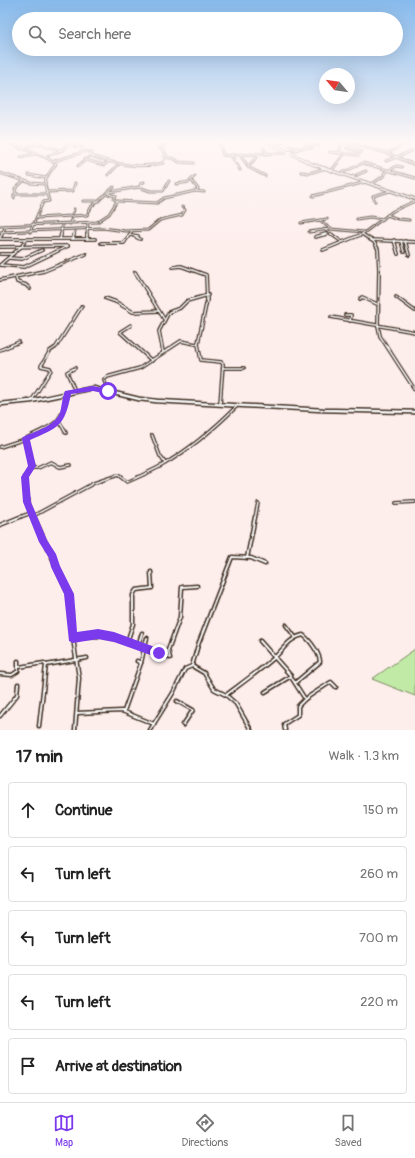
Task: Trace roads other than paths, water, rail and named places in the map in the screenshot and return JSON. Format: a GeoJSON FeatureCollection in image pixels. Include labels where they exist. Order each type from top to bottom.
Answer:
{"type":"FeatureCollection","features":[{"type":"Feature","properties":{"kind":"main road"},"geometry":{"type":"LineString","coordinates":[[352,177],[392,190],[415,200]]}},
{"type":"Feature","properties":{"kind":"street"},"geometry":{"type":"LineString","coordinates":[[8,176],[24,182],[39,185],[44,184]]}},
{"type":"Feature","properties":{"kind":"street"},"geometry":{"type":"LineString","coordinates":[[30,232],[43,202],[49,201],[44,184],[46,178],[34,176]]}},
{"type":"Feature","properties":{"kind":"street"},"geometry":{"type":"LineString","coordinates":[[195,176],[191,180],[198,190],[195,192]]}},
{"type":"Feature","properties":{"kind":"street"},"geometry":{"type":"LineString","coordinates":[[372,184],[382,176]]}},
{"type":"Feature","properties":{"kind":"street"},"geometry":{"type":"LineString","coordinates":[[117,201],[114,199],[116,196],[108,194],[110,192],[140,187],[150,191],[164,191],[169,181]]}},
{"type":"Feature","properties":{"kind":"street"},"geometry":{"type":"LineString","coordinates":[[14,198],[14,195],[16,194],[15,189],[24,182]]}},
{"type":"Feature","properties":{"kind":"street"},"geometry":{"type":"LineString","coordinates":[[140,187],[141,183],[144,182]]}},
{"type":"Feature","properties":{"kind":"street"},"geometry":{"type":"LineString","coordinates":[[176,184],[189,182]]}},
{"type":"Feature","properties":{"kind":"street"},"geometry":{"type":"LineString","coordinates":[[313,196],[366,182]]}},
{"type":"Feature","properties":{"kind":"street"},"geometry":{"type":"LineString","coordinates":[[16,194],[73,192],[75,183]]}},
{"type":"Feature","properties":{"kind":"street"},"geometry":{"type":"LineString","coordinates":[[86,215],[92,206],[114,187]]}},
{"type":"Feature","properties":{"kind":"street"},"geometry":{"type":"LineString","coordinates":[[375,201],[373,200],[375,198],[373,196],[392,190]]}},
{"type":"Feature","properties":{"kind":"street"},"geometry":{"type":"LineString","coordinates":[[117,201],[158,202],[164,198],[195,192],[204,192]]}},
{"type":"Feature","properties":{"kind":"street"},"geometry":{"type":"LineString","coordinates":[[323,250],[361,235],[397,208],[415,200]]}},
{"type":"Feature","properties":{"kind":"street"},"geometry":{"type":"LineString","coordinates":[[83,201],[99,201]]}},
{"type":"Feature","properties":{"kind":"street"},"geometry":{"type":"LineString","coordinates":[[0,226],[62,225],[98,222],[108,215],[117,201]]}},
{"type":"Feature","properties":{"kind":"street"},"geometry":{"type":"LineString","coordinates":[[0,232],[61,231],[103,228],[109,230],[132,231],[149,229],[160,220],[182,216],[185,210],[182,207]]}},
{"type":"Feature","properties":{"kind":"street"},"geometry":{"type":"LineString","coordinates":[[70,224],[74,209]]}},
{"type":"Feature","properties":{"kind":"street"},"geometry":{"type":"LineString","coordinates":[[36,218],[90,215]]}},
{"type":"Feature","properties":{"kind":"street"},"geometry":{"type":"LineString","coordinates":[[388,215],[398,219],[410,220]]}},
{"type":"Feature","properties":{"kind":"street"},"geometry":{"type":"LineString","coordinates":[[357,219],[369,217],[383,219]]}},
{"type":"Feature","properties":{"kind":"street"},"geometry":{"type":"LineString","coordinates":[[301,223],[327,219]]}},
{"type":"Feature","properties":{"kind":"street"},"geometry":{"type":"LineString","coordinates":[[320,220],[330,229]]}},
{"type":"Feature","properties":{"kind":"street"},"geometry":{"type":"LineString","coordinates":[[87,239],[88,223]]}},
{"type":"Feature","properties":{"kind":"street"},"geometry":{"type":"LineString","coordinates":[[60,239],[62,225]]}},
{"type":"Feature","properties":{"kind":"street"},"geometry":{"type":"LineString","coordinates":[[6,226],[0,239],[95,239]]}},
{"type":"Feature","properties":{"kind":"street"},"geometry":{"type":"LineString","coordinates":[[324,229],[342,242]]}},
{"type":"Feature","properties":{"kind":"street"},"geometry":{"type":"LineString","coordinates":[[309,232],[330,229],[365,232]]}},
{"type":"Feature","properties":{"kind":"street"},"geometry":{"type":"LineString","coordinates":[[74,239],[75,230]]}},
{"type":"Feature","properties":{"kind":"street"},"geometry":{"type":"LineString","coordinates":[[101,243],[124,243],[132,231]]}},
{"type":"Feature","properties":{"kind":"street"},"geometry":{"type":"LineString","coordinates":[[315,238],[329,234]]}},
{"type":"Feature","properties":{"kind":"street"},"geometry":{"type":"LineString","coordinates":[[130,235],[140,239]]}},
{"type":"Feature","properties":{"kind":"street"},"geometry":{"type":"LineString","coordinates":[[361,235],[377,245],[378,325],[380,336],[415,390]]}},
{"type":"Feature","properties":{"kind":"street"},"geometry":{"type":"LineString","coordinates":[[0,265],[22,246],[26,239]]}},
{"type":"Feature","properties":{"kind":"street"},"geometry":{"type":"LineString","coordinates":[[371,240],[415,242]]}},
{"type":"Feature","properties":{"kind":"street"},"geometry":{"type":"LineString","coordinates":[[394,240],[398,254]]}},
{"type":"Feature","properties":{"kind":"street"},"geometry":{"type":"LineString","coordinates":[[401,241],[404,252]]}},
{"type":"Feature","properties":{"kind":"street"},"geometry":{"type":"LineString","coordinates":[[405,241],[409,255]]}},
{"type":"Feature","properties":{"kind":"street"},"geometry":{"type":"LineString","coordinates":[[0,247],[69,247],[24,267],[0,265]]}},
{"type":"Feature","properties":{"kind":"street"},"geometry":{"type":"LineString","coordinates":[[9,258],[22,259],[42,250]]}},
{"type":"Feature","properties":{"kind":"street"},"geometry":{"type":"LineString","coordinates":[[0,254],[13,254]]}},
{"type":"Feature","properties":{"kind":"street"},"geometry":{"type":"LineString","coordinates":[[0,280],[16,278],[76,260],[86,254]]}},
{"type":"Feature","properties":{"kind":"street"},"geometry":{"type":"LineString","coordinates":[[173,267],[181,266],[206,274],[208,295],[198,344],[201,360],[221,362],[223,364],[220,405]]}},
{"type":"Feature","properties":{"kind":"street"},"geometry":{"type":"LineString","coordinates":[[135,272],[164,319]]}},
{"type":"Feature","properties":{"kind":"street"},"geometry":{"type":"LineString","coordinates":[[16,278],[17,282],[26,285],[30,289]]}},
{"type":"Feature","properties":{"kind":"street"},"geometry":{"type":"LineString","coordinates":[[163,352],[159,331],[164,319],[170,311],[180,308],[185,302],[208,295]]}},
{"type":"Feature","properties":{"kind":"street"},"geometry":{"type":"LineString","coordinates":[[360,299],[362,297],[378,304]]}},
{"type":"Feature","properties":{"kind":"street"},"geometry":{"type":"LineString","coordinates":[[396,297],[415,311]]}},
{"type":"Feature","properties":{"kind":"street"},"geometry":{"type":"LineString","coordinates":[[105,298],[116,302],[133,312],[159,311]]}},
{"type":"Feature","properties":{"kind":"street"},"geometry":{"type":"LineString","coordinates":[[31,401],[37,394],[51,370],[50,368],[41,366],[50,351],[56,347],[82,306]]}},
{"type":"Feature","properties":{"kind":"street"},"geometry":{"type":"LineString","coordinates":[[346,314],[351,315],[350,321]]}},
{"type":"Feature","properties":{"kind":"street"},"geometry":{"type":"LineString","coordinates":[[331,317],[415,332]]}},
{"type":"Feature","properties":{"kind":"street"},"geometry":{"type":"LineString","coordinates":[[130,325],[120,332],[152,361]]}},
{"type":"Feature","properties":{"kind":"street"},"geometry":{"type":"LineString","coordinates":[[108,391],[104,380],[106,377],[134,370],[152,361],[181,340],[198,344]]}},
{"type":"Feature","properties":{"kind":"street"},"geometry":{"type":"LineString","coordinates":[[0,350],[19,342]]}},
{"type":"Feature","properties":{"kind":"street"},"geometry":{"type":"LineString","coordinates":[[75,368],[67,372],[75,391]]}},
{"type":"Feature","properties":{"kind":"street"},"geometry":{"type":"LineString","coordinates":[[223,368],[244,368]]}},
{"type":"Feature","properties":{"kind":"street"},"geometry":{"type":"LineString","coordinates":[[0,404],[31,401],[68,392],[93,388],[150,401],[237,406],[415,412]]}},
{"type":"Feature","properties":{"kind":"street"},"geometry":{"type":"LineString","coordinates":[[0,447],[26,439],[47,429],[59,421],[63,414],[68,392]]}},
{"type":"Feature","properties":{"kind":"street"},"geometry":{"type":"LineString","coordinates":[[32,516],[100,480],[118,475],[127,482],[165,463],[187,449],[222,421],[237,406]]}},
{"type":"Feature","properties":{"kind":"street"},"geometry":{"type":"LineString","coordinates":[[59,421],[66,433]]}},
{"type":"Feature","properties":{"kind":"street"},"geometry":{"type":"LineString","coordinates":[[152,435],[160,456],[165,463]]}},
{"type":"Feature","properties":{"kind":"street"},"geometry":{"type":"LineString","coordinates":[[26,439],[32,468]]}},
{"type":"Feature","properties":{"kind":"street"},"geometry":{"type":"LineString","coordinates":[[71,464],[60,467],[51,462],[38,468],[32,468],[26,474],[25,478],[27,502],[32,516],[69,594],[78,678],[75,730]]}},
{"type":"Feature","properties":{"kind":"street"},"geometry":{"type":"LineString","coordinates":[[396,503],[415,502]]}},
{"type":"Feature","properties":{"kind":"street"},"geometry":{"type":"LineString","coordinates":[[247,558],[258,503]]}},
{"type":"Feature","properties":{"kind":"street"},"geometry":{"type":"LineString","coordinates":[[0,525],[31,513]]}},
{"type":"Feature","properties":{"kind":"street"},"geometry":{"type":"LineString","coordinates":[[192,666],[198,645],[224,582],[232,557],[247,558],[265,564]]}},
{"type":"Feature","properties":{"kind":"street"},"geometry":{"type":"LineString","coordinates":[[127,642],[133,624],[133,595],[136,590],[152,588],[151,572]]}},
{"type":"Feature","properties":{"kind":"street"},"geometry":{"type":"LineString","coordinates":[[73,638],[98,634],[114,637],[144,649],[170,657],[168,650],[180,617],[182,587],[197,586]]}},
{"type":"Feature","properties":{"kind":"street"},"geometry":{"type":"LineString","coordinates":[[286,625],[295,637]]}},
{"type":"Feature","properties":{"kind":"street"},"geometry":{"type":"LineString","coordinates":[[138,646],[142,634]]}},
{"type":"Feature","properties":{"kind":"street"},"geometry":{"type":"LineString","coordinates":[[226,695],[275,657],[288,642],[301,635],[305,636],[320,660],[319,663],[296,682]]}},
{"type":"Feature","properties":{"kind":"street"},"geometry":{"type":"LineString","coordinates":[[124,711],[141,663],[147,638]]}},
{"type":"Feature","properties":{"kind":"street"},"geometry":{"type":"LineString","coordinates":[[260,641],[296,682],[305,699]]}},
{"type":"Feature","properties":{"kind":"street"},"geometry":{"type":"LineString","coordinates":[[19,667],[44,663],[46,665],[87,658]]}},
{"type":"Feature","properties":{"kind":"street"},"geometry":{"type":"LineString","coordinates":[[0,674],[12,675],[18,671],[18,660]]}},
{"type":"Feature","properties":{"kind":"street"},"geometry":{"type":"LineString","coordinates":[[137,660],[141,663]]}},
{"type":"Feature","properties":{"kind":"street"},"geometry":{"type":"LineString","coordinates":[[39,726],[46,665]]}},
{"type":"Feature","properties":{"kind":"street"},"geometry":{"type":"LineString","coordinates":[[192,666],[207,675],[214,689],[226,695],[238,707],[251,730]]}},
{"type":"Feature","properties":{"kind":"street"},"geometry":{"type":"LineString","coordinates":[[150,730],[173,693],[185,669],[192,666]]}},
{"type":"Feature","properties":{"kind":"street"},"geometry":{"type":"LineString","coordinates":[[265,692],[291,676]]}},
{"type":"Feature","properties":{"kind":"street"},"geometry":{"type":"LineString","coordinates":[[285,730],[284,724],[298,715],[298,706],[305,699],[331,682],[336,687]]}},
{"type":"Feature","properties":{"kind":"street"},"geometry":{"type":"LineString","coordinates":[[0,716],[17,695],[18,684]]}},
{"type":"Feature","properties":{"kind":"street"},"geometry":{"type":"LineString","coordinates":[[177,701],[193,710],[183,725]]}},
{"type":"Feature","properties":{"kind":"street"},"geometry":{"type":"LineString","coordinates":[[77,713],[124,711],[155,724]]}}]}
